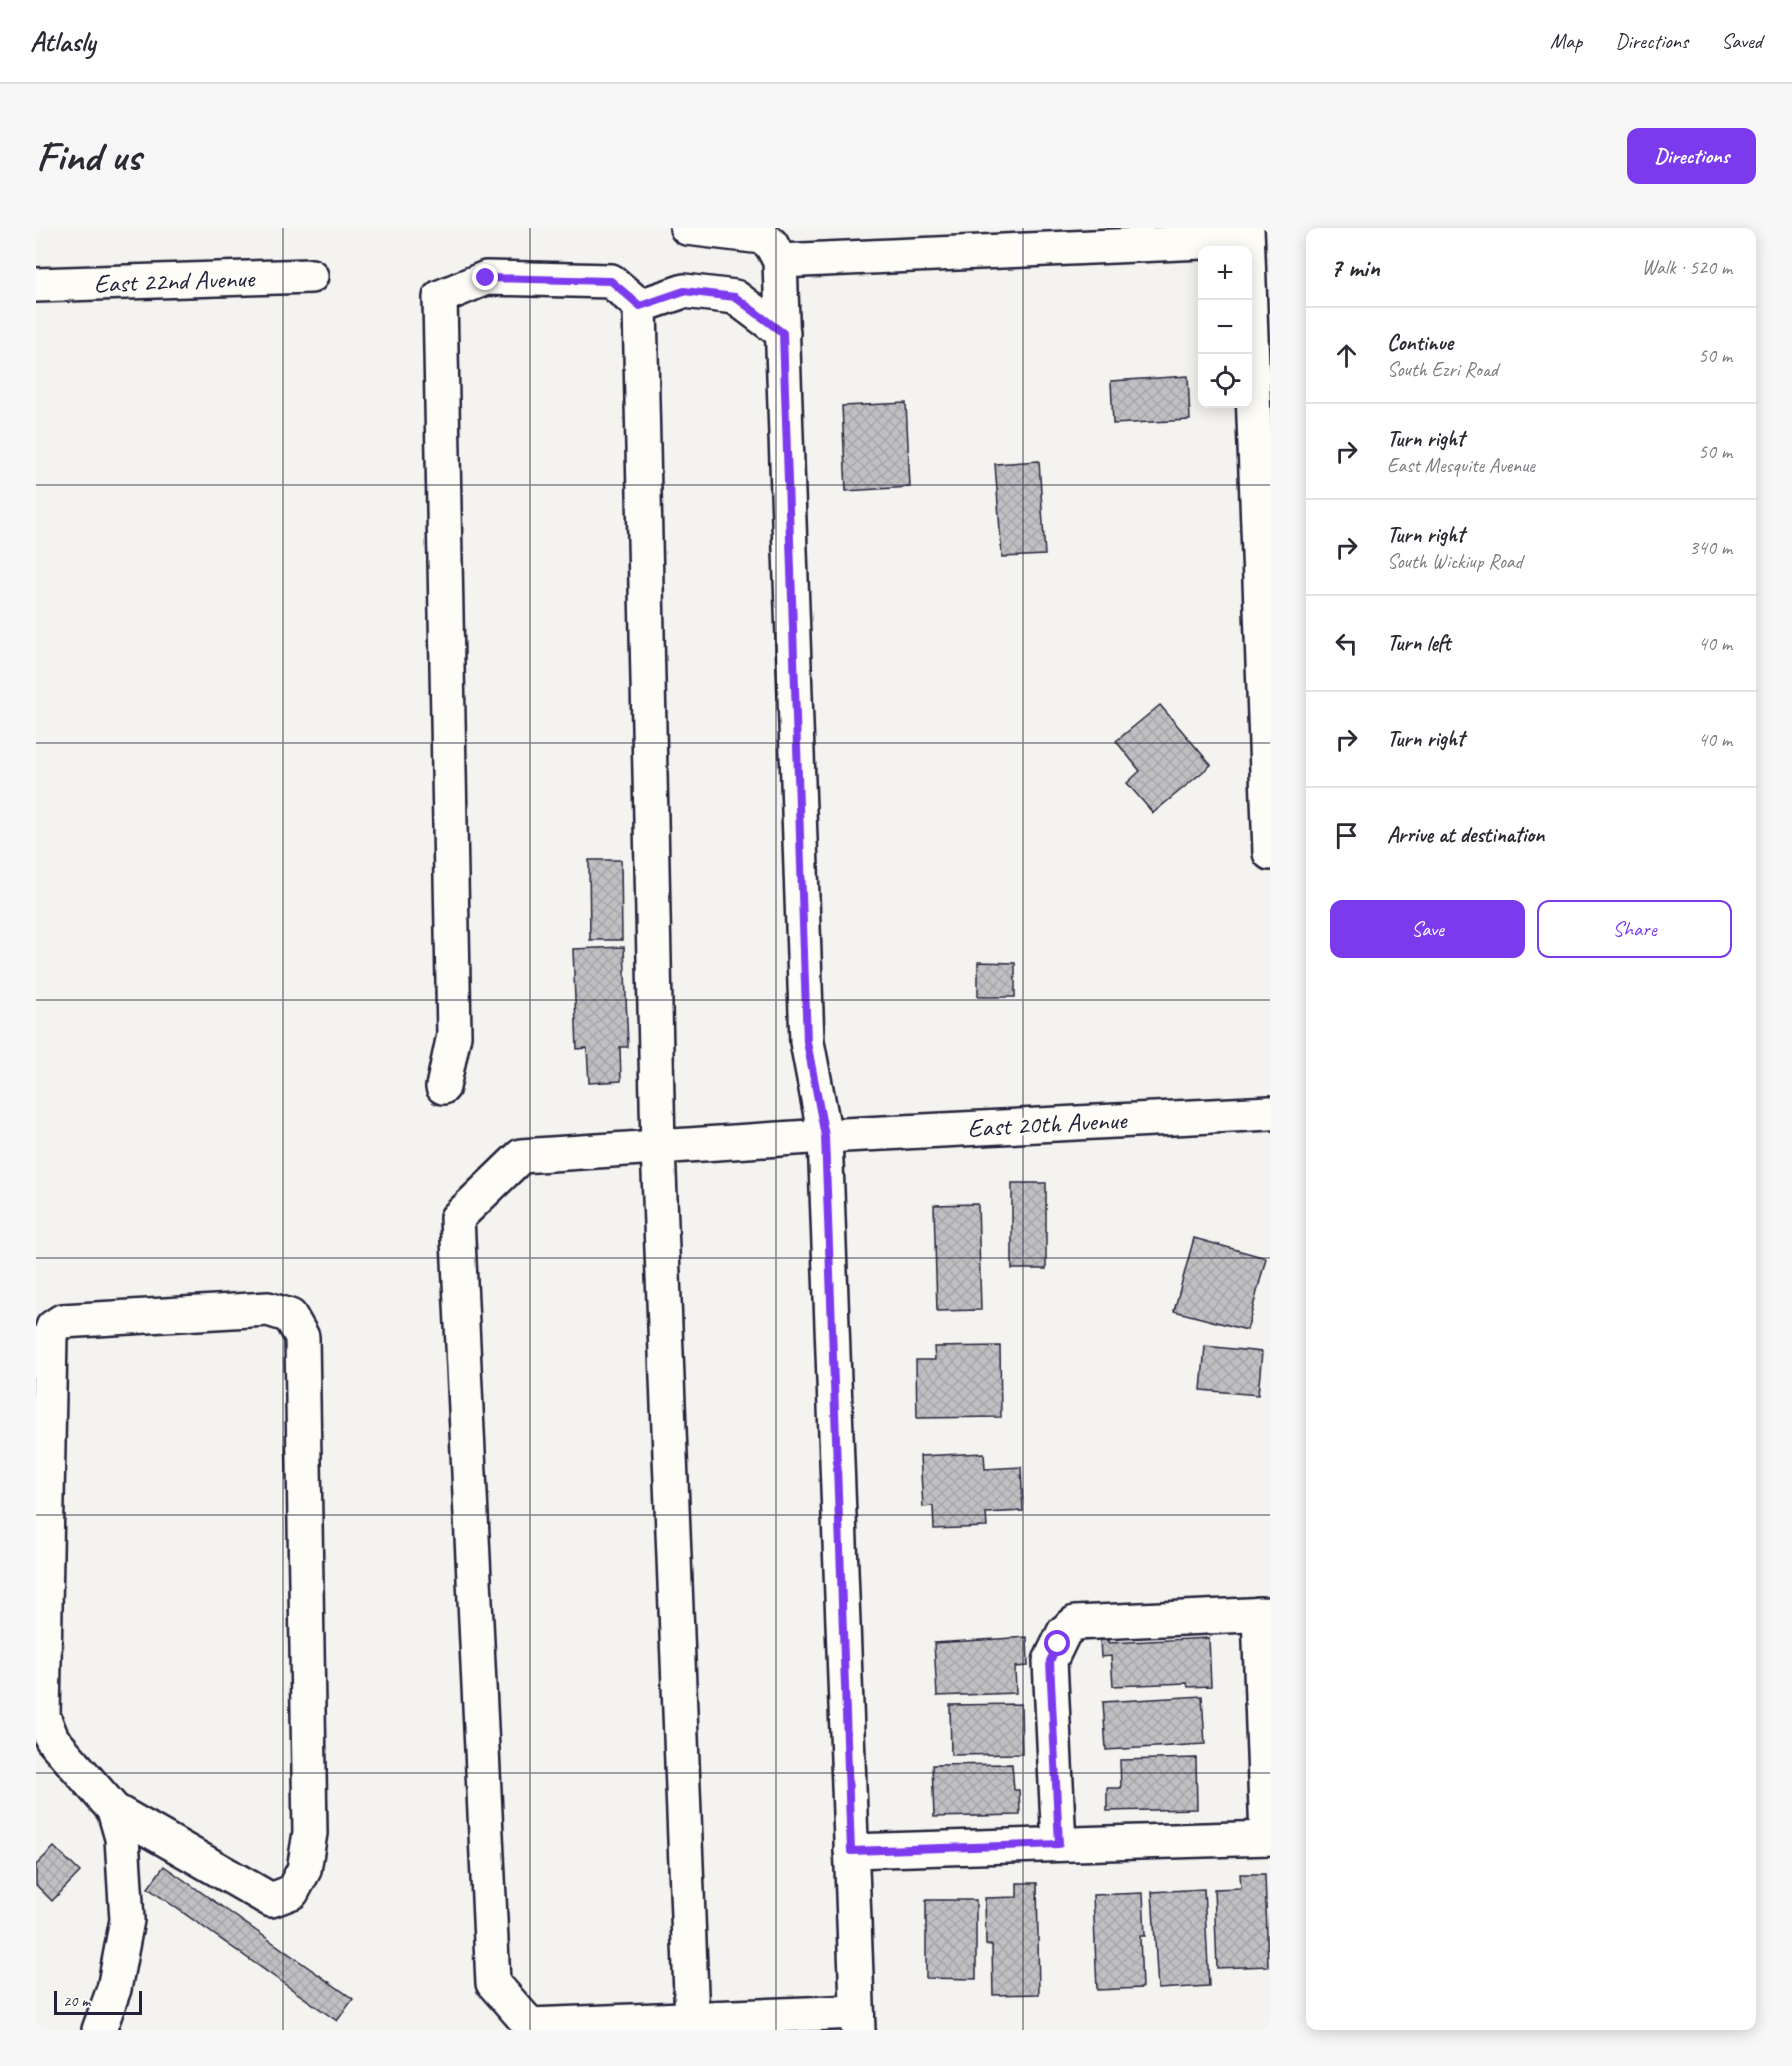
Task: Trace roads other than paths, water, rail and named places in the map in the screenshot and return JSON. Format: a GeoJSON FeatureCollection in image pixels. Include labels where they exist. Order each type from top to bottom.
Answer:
{"type":"FeatureCollection","features":[{"type":"Feature","properties":{"kind":"street"},"geometry":{"type":"LineString","coordinates":[[443,1088],[454,1035],[440,297],[486,278],[611,281],[640,306],[658,1147],[692,2019],[858,2021],[825,1136],[807,1042],[780,261],[771,244],[762,237],[687,228]]}},
{"type":"Feature","properties":{"kind":"street"},"geometry":{"type":"LineString","coordinates":[[780,261],[1247,234],[1270,853]]}},
{"type":"Feature","properties":{"kind":"street","name":"East 22nd Avenue"},"geometry":{"type":"LineString","coordinates":[[36,285],[311,276]]}},
{"type":"Feature","properties":{"kind":"street"},"geometry":{"type":"LineString","coordinates":[[640,306],[684,291],[735,297],[783,333]]}},
{"type":"Feature","properties":{"kind":"street","name":"East 20th Avenue"},"geometry":{"type":"LineString","coordinates":[[692,2019],[530,2025],[493,1983],[457,1218],[520,1156],[825,1136],[1270,1113]]}},
{"type":"Feature","properties":{"kind":"street"},"geometry":{"type":"LineString","coordinates":[[99,2030],[114,1989],[127,1920],[122,1838],[114,1810],[52,1739],[43,1716],[50,1336],[53,1327],[62,1322],[268,1309],[290,1316],[302,1337],[310,1833],[304,1870],[292,1892],[271,1900],[114,1810]]}},
{"type":"Feature","properties":{"kind":"street"},"geometry":{"type":"LineString","coordinates":[[851,1851],[1269,1838],[1265,1614],[1075,1623],[1064,1632],[1050,1661],[1059,1844]]}}]}
